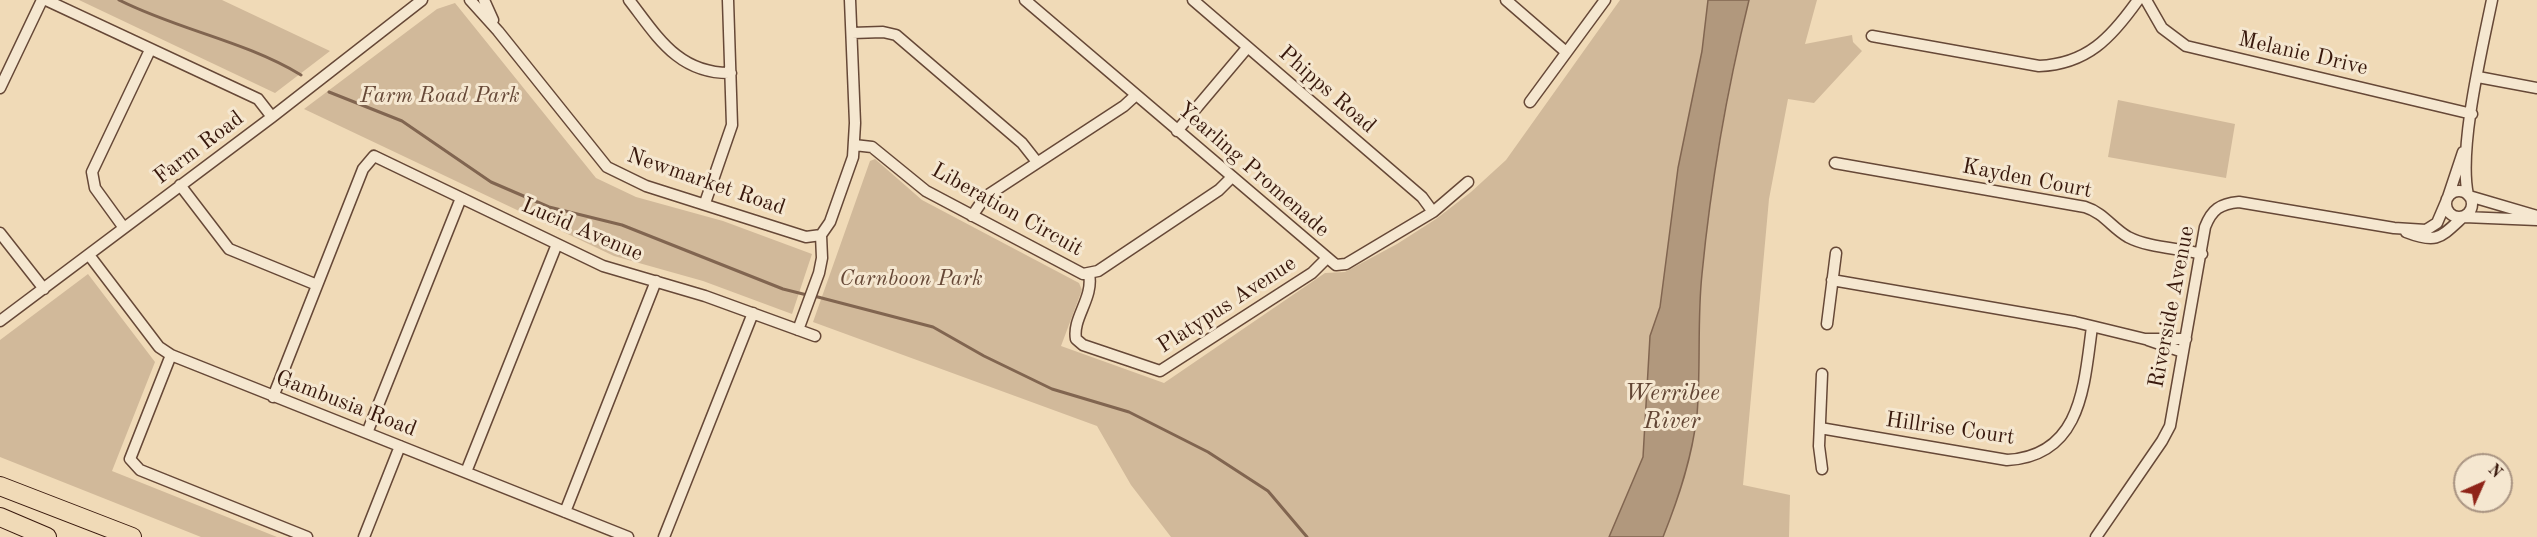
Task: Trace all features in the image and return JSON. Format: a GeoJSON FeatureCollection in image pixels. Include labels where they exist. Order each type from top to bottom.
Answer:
{"type":"FeatureCollection","features":[{"type":"Feature","properties":{"kind":"highway"},"geometry":{"type":"LineString","coordinates":[[0,486],[132,537]]}},
{"type":"Feature","properties":{"kind":"highway"},"geometry":{"type":"LineString","coordinates":[[0,517],[47,537]]}},
{"type":"Feature","properties":{"kind":"street"},"geometry":{"type":"LineString","coordinates":[[0,88],[44,0],[258,99],[272,117]]}},
{"type":"Feature","properties":{"kind":"street","name":"Farm Road"},"geometry":{"type":"LineString","coordinates":[[0,321],[421,2],[430,0]]}},
{"type":"Feature","properties":{"kind":"street","name":"Newmarket Road"},"geometry":{"type":"LineString","coordinates":[[470,0],[498,31],[607,166],[646,186],[806,237],[821,235]]}},
{"type":"Feature","properties":{"kind":"street","name":"Newmarket Road"},"geometry":{"type":"LineString","coordinates":[[484,0],[498,31]]}},
{"type":"Feature","properties":{"kind":"street"},"geometry":{"type":"LineString","coordinates":[[629,0],[672,54],[705,69],[731,73]]}},
{"type":"Feature","properties":{"kind":"street"},"geometry":{"type":"LineString","coordinates":[[705,203],[732,125],[728,0]]}},
{"type":"Feature","properties":{"kind":"street"},"geometry":{"type":"LineString","coordinates":[[798,330],[822,258],[821,235],[830,222],[853,157],[850,0]]}},
{"type":"Feature","properties":{"kind":"street","name":"Yearling Promenade"},"geometry":{"type":"LineString","coordinates":[[1025,0],[1326,259],[1336,265],[1346,264],[1433,212],[1468,182]]}},
{"type":"Feature","properties":{"kind":"street","name":"Phipps Road"},"geometry":{"type":"LineString","coordinates":[[1193,0],[1422,198],[1433,212]]}},
{"type":"Feature","properties":{"kind":"street"},"geometry":{"type":"LineString","coordinates":[[1506,0],[1566,52]]}},
{"type":"Feature","properties":{"kind":"street"},"geometry":{"type":"LineString","coordinates":[[1530,102],[1605,0]]}},
{"type":"Feature","properties":{"kind":"street"},"geometry":{"type":"LineString","coordinates":[[1872,36],[2039,66],[2062,65],[2088,52],[2110,35],[2138,0]]}},
{"type":"Feature","properties":{"kind":"street","name":"Melanie Drive"},"geometry":{"type":"LineString","coordinates":[[2146,0],[2162,28],[2186,46],[2472,114]]}},
{"type":"Feature","properties":{"kind":"street"},"geometry":{"type":"LineString","coordinates":[[2463,217],[2472,208],[2465,178],[2468,137],[2492,0]]}},
{"type":"Feature","properties":{"kind":"street"},"geometry":{"type":"LineString","coordinates":[[852,33],[883,32],[896,35],[1022,143],[1037,162]]}},
{"type":"Feature","properties":{"kind":"street"},"geometry":{"type":"LineString","coordinates":[[1177,130],[1247,48]]}},
{"type":"Feature","properties":{"kind":"street"},"geometry":{"type":"LineString","coordinates":[[124,228],[94,188],[92,172],[150,50]]}},
{"type":"Feature","properties":{"kind":"street"},"geometry":{"type":"LineString","coordinates":[[2478,77],[2537,88]]}},
{"type":"Feature","properties":{"kind":"street"},"geometry":{"type":"LineString","coordinates":[[972,216],[985,197],[1136,95]]}},
{"type":"Feature","properties":{"kind":"street","name":"Riverside Avenue"},"geometry":{"type":"LineString","coordinates":[[2096,537],[2167,433],[2202,254],[2205,227],[2210,215],[2221,204],[2238,202],[2394,228],[2426,230],[2437,223],[2468,137]]}},
{"type":"Feature","properties":{"kind":"street","name":"Liberation Circuit"},"geometry":{"type":"LineString","coordinates":[[854,145],[872,147],[926,191],[1075,271],[1089,274],[1098,271],[1220,190],[1232,177]]}},
{"type":"Feature","properties":{"kind":"street","name":"Lucid Avenue"},"geometry":{"type":"LineString","coordinates":[[317,285],[363,169],[374,156],[603,266],[753,313],[815,336]]}},
{"type":"Feature","properties":{"kind":"street","name":"Kayden Court"},"geometry":{"type":"LineString","coordinates":[[1835,163],[2085,207],[2102,214],[2123,233],[2136,240],[2202,254]]}},
{"type":"Feature","properties":{"kind":"street"},"geometry":{"type":"LineString","coordinates":[[180,185],[229,249],[317,285],[273,397]]}},
{"type":"Feature","properties":{"kind":"street"},"geometry":{"type":"LineString","coordinates":[[2458,191],[2537,218],[2450,215],[2446,200],[2458,191]]}},
{"type":"Feature","properties":{"kind":"street"},"geometry":{"type":"LineString","coordinates":[[367,433],[461,198]]}},
{"type":"Feature","properties":{"kind":"street","name":"Riverside Avenue"},"geometry":{"type":"LineString","coordinates":[[2394,228],[2426,240],[2437,239],[2463,217]]}},
{"type":"Feature","properties":{"kind":"street"},"geometry":{"type":"LineString","coordinates":[[0,233],[44,289]]}},
{"type":"Feature","properties":{"kind":"street"},"geometry":{"type":"LineString","coordinates":[[466,472],[556,244]]}},
{"type":"Feature","properties":{"kind":"street"},"geometry":{"type":"LineString","coordinates":[[1827,324],[1836,253]]}},
{"type":"Feature","properties":{"kind":"street","name":"Gambusia Road"},"geometry":{"type":"LineString","coordinates":[[89,255],[159,347],[171,355],[621,536]]}},
{"type":"Feature","properties":{"kind":"street","name":"Platypus Avenue"},"geometry":{"type":"LineString","coordinates":[[1089,274],[1090,291],[1076,330],[1076,339],[1083,345],[1160,371],[1312,273],[1326,259]]}},
{"type":"Feature","properties":{"kind":"street"},"geometry":{"type":"LineString","coordinates":[[1832,280],[2092,327],[2145,339],[2183,352]]}},
{"type":"Feature","properties":{"kind":"street"},"geometry":{"type":"LineString","coordinates":[[565,512],[656,281]]}},
{"type":"Feature","properties":{"kind":"street"},"geometry":{"type":"LineString","coordinates":[[664,537],[753,313]]}},
{"type":"Feature","properties":{"kind":"street","name":"Hillrise Court"},"geometry":{"type":"LineString","coordinates":[[1820,428],[2007,460],[2038,454],[2056,442],[2074,418],[2092,327]]}},
{"type":"Feature","properties":{"kind":"street"},"geometry":{"type":"LineString","coordinates":[[2145,339],[2186,339]]}},
{"type":"Feature","properties":{"kind":"street"},"geometry":{"type":"LineString","coordinates":[[171,355],[130,459],[140,470],[307,537]]}},
{"type":"Feature","properties":{"kind":"street"},"geometry":{"type":"LineString","coordinates":[[1822,374],[1820,428],[1822,469]]}},
{"type":"Feature","properties":{"kind":"street"},"geometry":{"type":"LineString","coordinates":[[364,537],[400,446]]}},
{"type":"Feature","properties":{"kind":"green space"},"geometry":{"type":"Polygon","coordinates":[[[79,0],[222,0],[330,51],[275,93],[79,0]]]}},
{"type":"Feature","properties":{"kind":"green space","name":"Carnboon Park"},"geometry":{"type":"Polygon","coordinates":[[[1620,0],[1708,0],[1702,51],[1678,168],[1660,307],[1650,336],[1643,457],[1609,537],[1171,537],[1131,485],[1097,426],[813,322],[870,161],[875,159],[922,200],[1079,283],[1082,290],[1061,346],[1164,383],[1325,273],[1345,272],[1397,244],[1436,219],[1471,192],[1506,160],[1620,0]]]}},
{"type":"Feature","properties":{"kind":"green space"},"geometry":{"type":"Polygon","coordinates":[[[1749,0],[1817,0],[1805,44],[1852,35],[1853,42],[1862,51],[1814,103],[1788,99],[1769,199],[1743,485],[1790,495],[1789,537],[1663,537],[1684,477],[1695,431],[1701,291],[1710,205],[1721,136],[1749,0]]]}},
{"type":"Feature","properties":{"kind":"green space","name":"Farm Road Park"},"geometry":{"type":"Polygon","coordinates":[[[455,3],[596,178],[636,197],[723,221],[812,254],[792,314],[703,281],[614,256],[304,109],[437,9],[455,3]]]}},
{"type":"Feature","properties":{"kind":"green space"},"geometry":{"type":"Polygon","coordinates":[[[2118,100],[2235,124],[2226,178],[2108,157],[2118,100]]]}},
{"type":"Feature","properties":{"kind":"green space"},"geometry":{"type":"Polygon","coordinates":[[[88,274],[155,362],[112,471],[277,537],[201,537],[0,457],[0,340],[88,274]]]}},
{"type":"Feature","properties":{"kind":"water","name":"Werribee River"},"geometry":{"type":"Polygon","coordinates":[[[1708,0],[1749,0],[1727,102],[1710,205],[1701,291],[1695,431],[1684,477],[1663,537],[1609,537],[1643,457],[1650,336],[1660,307],[1678,168],[1702,51],[1708,0]]]}},
{"type":"Feature","properties":{"kind":"waterway"},"geometry":{"type":"LineString","coordinates":[[119,0],[164,20],[257,53],[301,75]]}},
{"type":"Feature","properties":{"kind":"waterway"},"geometry":{"type":"LineString","coordinates":[[329,92],[402,121],[491,182],[549,207],[622,225],[783,289],[807,295]]}},
{"type":"Feature","properties":{"kind":"waterway"},"geometry":{"type":"LineString","coordinates":[[814,296],[933,327],[984,356],[1052,389],[1129,412],[1208,452],[1268,491],[1307,537]]}}]}
